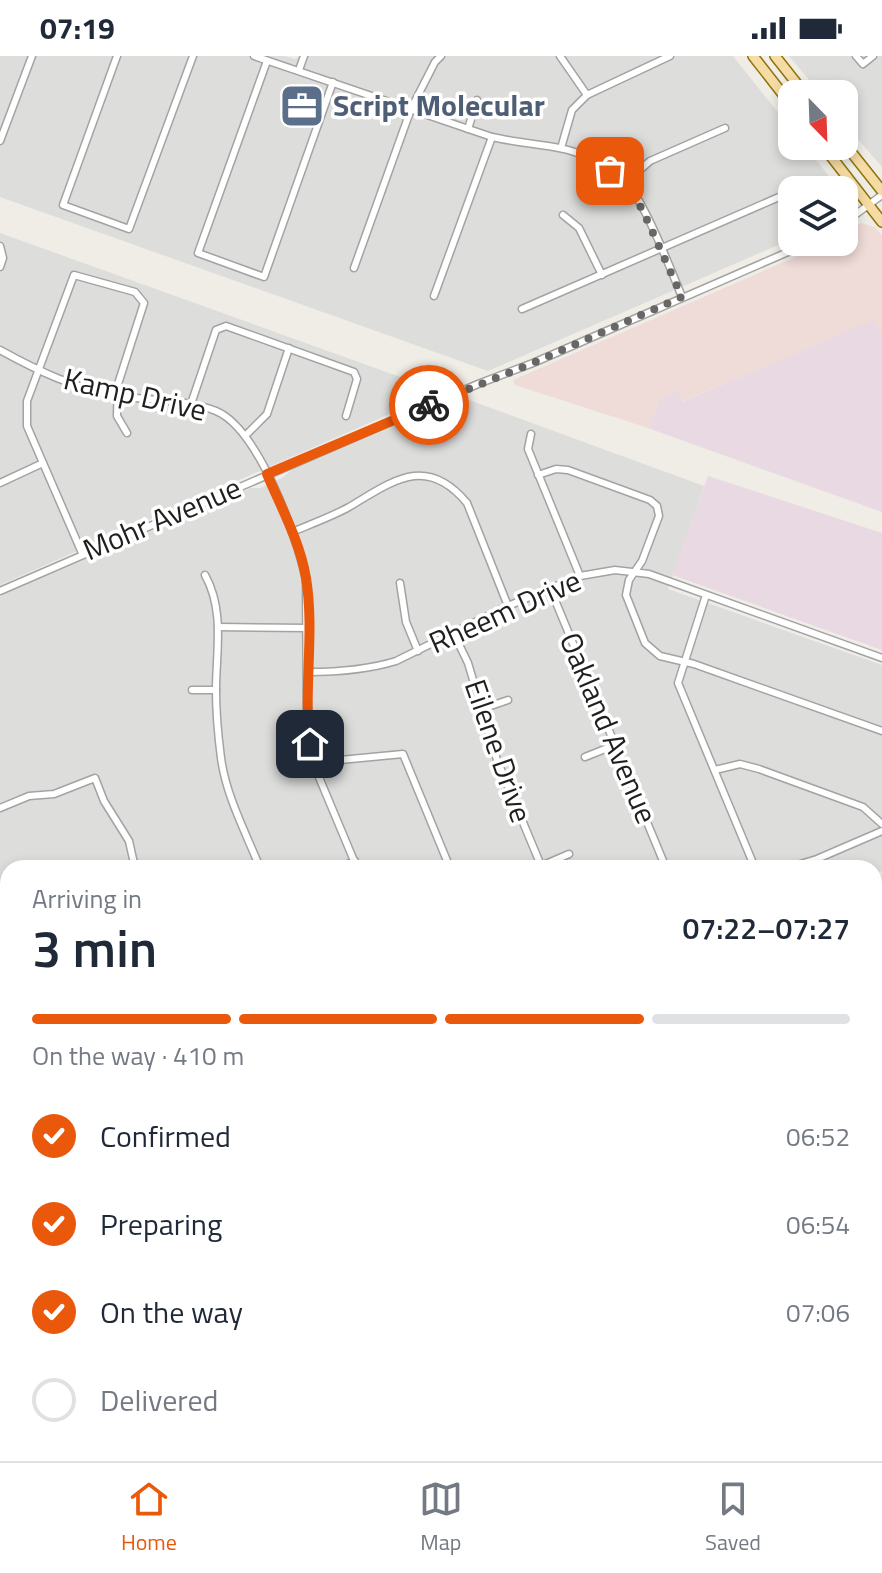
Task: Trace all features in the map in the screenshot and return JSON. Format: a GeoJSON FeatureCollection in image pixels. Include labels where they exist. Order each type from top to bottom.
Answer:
{"type":"FeatureCollection","features":[{"type":"Feature","properties":{"kind":"main road"},"geometry":{"type":"LineString","coordinates":[[753,56],[778,88]]}},
{"type":"Feature","properties":{"kind":"main road"},"geometry":{"type":"LineString","coordinates":[[775,56],[794,80]]}},
{"type":"Feature","properties":{"kind":"main road"},"geometry":{"type":"LineString","coordinates":[[834,160],[882,222]]}},
{"type":"Feature","properties":{"kind":"main road"},"geometry":{"type":"LineString","coordinates":[[857,160],[882,193]]}},
{"type":"Feature","properties":{"kind":"street"},"geometry":{"type":"LineString","coordinates":[[0,141],[32,56]]}},
{"type":"Feature","properties":{"kind":"street"},"geometry":{"type":"LineString","coordinates":[[117,56],[63,205],[129,229],[193,56]]}},
{"type":"Feature","properties":{"kind":"street"},"geometry":{"type":"LineString","coordinates":[[254,56],[492,137],[525,145],[561,148],[594,160],[626,182],[682,297]]}},
{"type":"Feature","properties":{"kind":"street"},"geometry":{"type":"LineString","coordinates":[[299,70],[304,56]]}},
{"type":"Feature","properties":{"kind":"street"},"geometry":{"type":"LineString","coordinates":[[354,268],[411,109],[441,56]]}},
{"type":"Feature","properties":{"kind":"street"},"geometry":{"type":"LineString","coordinates":[[560,56],[587,95]]}},
{"type":"Feature","properties":{"kind":"street"},"geometry":{"type":"LineString","coordinates":[[561,148],[572,110],[587,95],[670,56]]}},
{"type":"Feature","properties":{"kind":"street"},"geometry":{"type":"LineString","coordinates":[[856,56],[863,64],[873,56]]}},
{"type":"Feature","properties":{"kind":"street"},"geometry":{"type":"LineString","coordinates":[[267,61],[198,253],[264,277],[333,82]]}},
{"type":"Feature","properties":{"kind":"street"},"geometry":{"type":"LineString","coordinates":[[468,129],[477,100]]}},
{"type":"Feature","properties":{"kind":"street"},"geometry":{"type":"LineString","coordinates":[[626,182],[650,161],[725,128]]}},
{"type":"Feature","properties":{"kind":"street"},"geometry":{"type":"LineString","coordinates":[[434,296],[492,137]]}},
{"type":"Feature","properties":{"kind":"street"},"geometry":{"type":"LineString","coordinates":[[858,213],[882,193]]}},
{"type":"Feature","properties":{"kind":"street"},"geometry":{"type":"LineString","coordinates":[[522,309],[778,197]]}},
{"type":"Feature","properties":{"kind":"street"},"geometry":{"type":"LineString","coordinates":[[563,215],[579,228],[602,275]]}},
{"type":"Feature","properties":{"kind":"street"},"geometry":{"type":"LineString","coordinates":[[0,246],[3,258],[0,267]]}},
{"type":"Feature","properties":{"kind":"street","name":"Mohr Avenue"},"geometry":{"type":"LineString","coordinates":[[0,591],[82,553],[778,256]]}},
{"type":"Feature","properties":{"kind":"street"},"geometry":{"type":"LineString","coordinates":[[82,553],[27,426],[27,401],[74,275],[135,292],[144,303],[118,384],[117,416],[127,433]]}},
{"type":"Feature","properties":{"kind":"street"},"geometry":{"type":"LineString","coordinates":[[191,404],[216,330],[226,326],[354,372],[357,379],[346,416]]}},
{"type":"Feature","properties":{"kind":"street"},"geometry":{"type":"LineString","coordinates":[[246,435],[267,414],[289,348]]}},
{"type":"Feature","properties":{"kind":"street","name":"Kamp Drive"},"geometry":{"type":"LineString","coordinates":[[0,350],[39,371],[77,386],[118,396],[191,404],[218,412],[246,435],[292,532],[306,580],[307,718],[316,770],[354,860]]}},
{"type":"Feature","properties":{"kind":"street"},"geometry":{"type":"LineString","coordinates":[[531,434],[528,449],[580,576]]}},
{"type":"Feature","properties":{"kind":"street"},"geometry":{"type":"LineString","coordinates":[[0,483],[43,463]]}},
{"type":"Feature","properties":{"kind":"street"},"geometry":{"type":"LineString","coordinates":[[538,475],[556,469],[568,470],[650,500],[657,506],[659,516],[642,561],[629,580],[626,595],[645,643],[660,656],[683,661],[882,731]]}},
{"type":"Feature","properties":{"kind":"street"},"geometry":{"type":"LineString","coordinates":[[292,532],[346,509],[399,479],[438,478],[447,482],[467,503],[508,606]]}},
{"type":"Feature","properties":{"kind":"street","name":"Rheem Drive"},"geometry":{"type":"LineString","coordinates":[[308,672],[373,668],[418,651],[508,606],[580,576],[598,571],[635,570],[882,658]]}},
{"type":"Feature","properties":{"kind":"street"},"geometry":{"type":"LineString","coordinates":[[205,575],[213,590],[218,611],[216,690],[221,761],[232,799],[257,860]]}},
{"type":"Feature","properties":{"kind":"street"},"geometry":{"type":"LineString","coordinates":[[400,583],[406,622],[418,651]]}},
{"type":"Feature","properties":{"kind":"street","name":"Oakland Avenue"},"geometry":{"type":"LineString","coordinates":[[550,588],[663,860]]}},
{"type":"Feature","properties":{"kind":"street"},"geometry":{"type":"LineString","coordinates":[[706,595],[678,683],[752,860]]}},
{"type":"Feature","properties":{"kind":"street"},"geometry":{"type":"LineString","coordinates":[[218,627],[308,628]]}},
{"type":"Feature","properties":{"kind":"street","name":"Eilene Drive"},"geometry":{"type":"LineString","coordinates":[[454,634],[468,663],[497,760],[538,860]]}},
{"type":"Feature","properties":{"kind":"street"},"geometry":{"type":"LineString","coordinates":[[192,690],[216,690]]}},
{"type":"Feature","properties":{"kind":"street"},"geometry":{"type":"LineString","coordinates":[[482,709],[508,700]]}},
{"type":"Feature","properties":{"kind":"street"},"geometry":{"type":"LineString","coordinates":[[585,757],[615,745]]}},
{"type":"Feature","properties":{"kind":"street"},"geometry":{"type":"LineString","coordinates":[[316,770],[340,760],[403,754],[447,860]]}},
{"type":"Feature","properties":{"kind":"street"},"geometry":{"type":"LineString","coordinates":[[715,770],[740,764],[759,769],[863,807],[882,824]]}},
{"type":"Feature","properties":{"kind":"street"},"geometry":{"type":"LineString","coordinates":[[0,808],[29,796],[54,794],[95,778],[104,801],[129,841],[133,860]]}},
{"type":"Feature","properties":{"kind":"street"},"geometry":{"type":"LineString","coordinates":[[814,860],[882,831]]}},
{"type":"Feature","properties":{"kind":"street"},"geometry":{"type":"LineString","coordinates":[[556,860],[569,854]]}},
{"type":"Feature","properties":{"kind":"shaded area"},"geometry":{"type":"Polygon","coordinates":[[[0,56],[285,56],[295,59],[300,56],[733,56],[778,112],[778,160],[816,160],[829,176],[778,176],[778,245],[488,371],[0,197],[0,56]]]}},
{"type":"Feature","properties":{"kind":"shaded area"},"geometry":{"type":"Polygon","coordinates":[[[789,56],[882,56],[882,167],[858,139],[858,80],[809,80],[789,56]]]}},
{"type":"Feature","properties":{"kind":"shaded area"},"geometry":{"type":"Polygon","coordinates":[[[858,225],[875,227],[882,236],[882,333],[872,321],[681,402],[677,392],[660,399],[648,428],[515,385],[513,380],[798,256],[858,256],[858,225]]]}},
{"type":"Feature","properties":{"kind":"shaded area"},"geometry":{"type":"Polygon","coordinates":[[[0,233],[403,378],[394,412],[0,585],[0,233]]]}},
{"type":"Feature","properties":{"kind":"shaded area"},"geometry":{"type":"Polygon","coordinates":[[[873,320],[882,333],[882,512],[648,428],[660,399],[677,391],[682,402],[873,320]]]}},
{"type":"Feature","properties":{"kind":"shaded area"},"geometry":{"type":"Polygon","coordinates":[[[461,397],[704,486],[668,589],[882,665],[882,860],[0,860],[0,596],[251,488],[260,488],[293,469],[461,397]]]}},
{"type":"Feature","properties":{"kind":"shaded area"},"geometry":{"type":"Polygon","coordinates":[[[708,476],[882,533],[882,650],[672,575],[708,476]]]}},
{"type":"Feature","properties":{"kind":"way so far"},"geometry":{"type":"LineString","coordinates":[[429,405],[682,297],[643,211],[626,182],[610,171]]}},
{"type":"Feature","properties":{"kind":"place","name":"Script Molecular"},"geometry":{"type":"Point","coordinates":[302,106]}},
{"type":"Feature","properties":{"kind":"route"},"geometry":{"type":"LineString","coordinates":[[310,744],[306,580],[292,532],[267,474],[429,405]]}}]}
